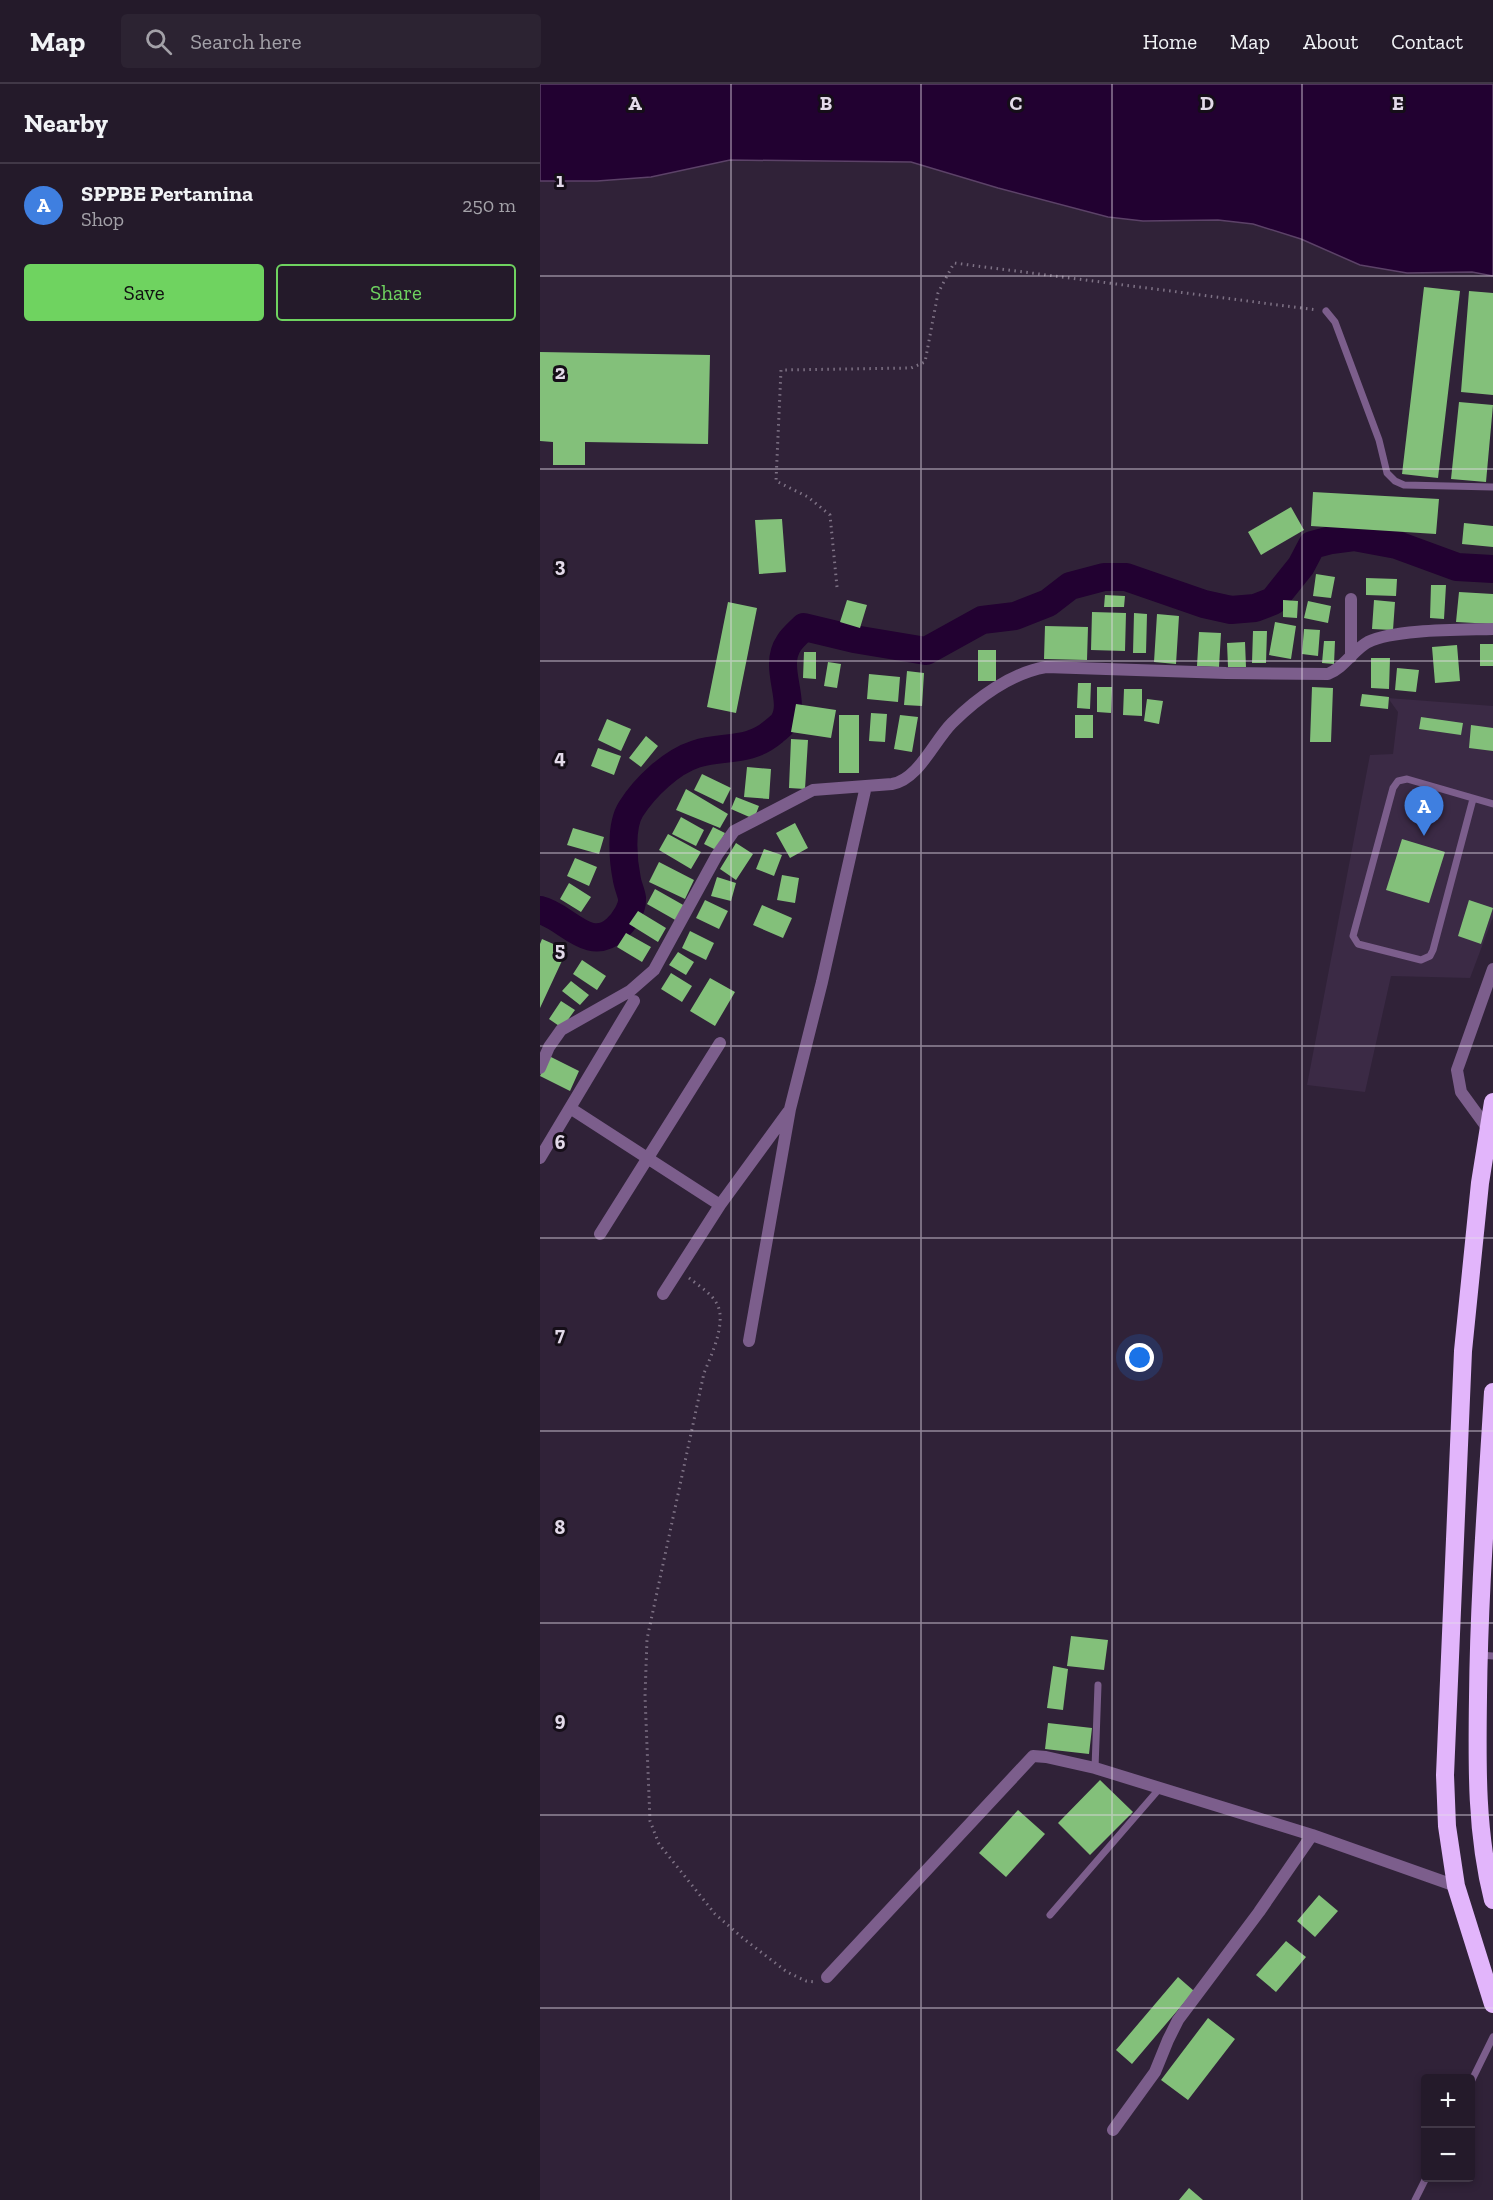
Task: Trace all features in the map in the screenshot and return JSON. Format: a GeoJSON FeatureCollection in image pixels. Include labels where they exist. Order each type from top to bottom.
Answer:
{"type":"FeatureCollection","features":[{"type":"Feature","properties":{"kind":"highway"},"geometry":{"type":"LineString","coordinates":[[1493,1102],[1480,1183],[1463,1351],[1445,1774],[1447,1826],[1456,1886],[1493,2004]]}},
{"type":"Feature","properties":{"kind":"highway"},"geometry":{"type":"LineString","coordinates":[[1493,1392],[1485,1655],[1477,1781],[1483,1855],[1493,1900]]}},
{"type":"Feature","properties":{"kind":"street"},"geometry":{"type":"LineString","coordinates":[[1351,599],[1351,657]]}},
{"type":"Feature","properties":{"kind":"street"},"geometry":{"type":"LineString","coordinates":[[540,1068],[549,1047],[561,1030],[630,991],[654,970],[717,855],[734,831],[813,790],[892,784],[907,779],[952,723],[1000,686],[1028,672],[1046,667],[1328,674],[1336,670],[1366,643],[1388,636],[1493,629]]}},
{"type":"Feature","properties":{"kind":"street"},"geometry":{"type":"LineString","coordinates":[[749,1341],[790,1109],[822,982],[866,786]]}},
{"type":"Feature","properties":{"kind":"street"},"geometry":{"type":"LineString","coordinates":[[1488,1129],[1461,1092],[1457,1070],[1493,969]]}},
{"type":"Feature","properties":{"kind":"street"},"geometry":{"type":"LineString","coordinates":[[540,1158],[634,1001]]}},
{"type":"Feature","properties":{"kind":"street"},"geometry":{"type":"LineString","coordinates":[[600,1234],[720,1042]]}},
{"type":"Feature","properties":{"kind":"street"},"geometry":{"type":"LineString","coordinates":[[570,1108],[720,1205]]}},
{"type":"Feature","properties":{"kind":"street"},"geometry":{"type":"LineString","coordinates":[[663,1294],[720,1205],[790,1109]]}},
{"type":"Feature","properties":{"kind":"street"},"geometry":{"type":"LineString","coordinates":[[827,1977],[1030,1758],[1046,1756],[1095,1768],[1312,1835],[1456,1886]]}},
{"type":"Feature","properties":{"kind":"street"},"geometry":{"type":"LineString","coordinates":[[1113,2130],[1155,2072],[1178,2020],[1259,1912],[1312,1835]]}},
{"type":"Feature","properties":{"kind":"lane"},"geometry":{"type":"LineString","coordinates":[[1326,311],[1335,322],[1379,440],[1387,473],[1391,478],[1404,485],[1493,487]]}},
{"type":"Feature","properties":{"kind":"lane"},"geometry":{"type":"LineString","coordinates":[[1473,799],[1430,956],[1422,960],[1358,944],[1353,936],[1393,788],[1398,781],[1407,779],[1493,804]]}},
{"type":"Feature","properties":{"kind":"lane"},"geometry":{"type":"LineString","coordinates":[[1095,1768],[1098,1685]]}},
{"type":"Feature","properties":{"kind":"lane"},"geometry":{"type":"LineString","coordinates":[[1050,1915],[1160,1788]]}},
{"type":"Feature","properties":{"kind":"lane"},"geometry":{"type":"LineString","coordinates":[[1475,2074],[1493,2037]]}},
{"type":"Feature","properties":{"kind":"lane"},"geometry":{"type":"LineString","coordinates":[[1415,2200],[1424,2182]]}},
{"type":"Feature","properties":{"kind":"path"},"geometry":{"type":"LineString","coordinates":[[837,586],[830,515],[808,497],[776,481],[781,370],[911,368],[925,362],[938,292],[954,262],[1326,311]]}},
{"type":"Feature","properties":{"kind":"path"},"geometry":{"type":"LineString","coordinates":[[679,1268],[717,1302],[719,1322],[715,1349],[704,1373],[647,1639],[645,1696],[650,1821],[659,1844],[692,1887],[715,1914],[736,1933],[787,1972],[806,1981],[816,1982],[827,1977]]}},
{"type":"Feature","properties":{"kind":"shaded area"},"geometry":{"type":"Polygon","coordinates":[[[540,84],[1493,84],[1493,276],[1472,272],[1407,273],[1360,265],[1301,239],[1253,224],[1218,220],[1143,221],[1108,217],[911,162],[730,160],[651,177],[597,181],[540,181],[540,84]]]}},
{"type":"Feature","properties":{"kind":"shaded area"},"geometry":{"type":"Polygon","coordinates":[[[1388,698],[1493,706],[1493,917],[1470,978],[1391,976],[1365,1092],[1307,1085],[1370,755],[1393,754],[1398,712],[1388,698]]]}},
{"type":"Feature","properties":{"kind":"building"},"geometry":{"type":"Polygon","coordinates":[[[1424,287],[1460,291],[1438,478],[1402,474],[1424,287]]]}},
{"type":"Feature","properties":{"kind":"building"},"geometry":{"type":"Polygon","coordinates":[[[1469,291],[1493,293],[1493,395],[1461,392],[1469,291]]]}},
{"type":"Feature","properties":{"kind":"building"},"geometry":{"type":"Polygon","coordinates":[[[540,352],[710,355],[708,444],[585,442],[585,465],[553,465],[553,442],[540,441],[540,352]]]}},
{"type":"Feature","properties":{"kind":"building"},"geometry":{"type":"Polygon","coordinates":[[[1459,402],[1493,405],[1486,482],[1451,479],[1459,402]]]}},
{"type":"Feature","properties":{"kind":"building"},"geometry":{"type":"Polygon","coordinates":[[[1313,492],[1439,499],[1436,534],[1311,526],[1313,492]]]}},
{"type":"Feature","properties":{"kind":"building"},"geometry":{"type":"Polygon","coordinates":[[[1291,507],[1304,530],[1261,555],[1248,532],[1291,507]]]}},
{"type":"Feature","properties":{"kind":"building"},"geometry":{"type":"Polygon","coordinates":[[[782,519],[786,572],[759,574],[755,520],[782,519]]]}},
{"type":"Feature","properties":{"kind":"building"},"geometry":{"type":"Polygon","coordinates":[[[1464,523],[1493,526],[1493,547],[1462,544],[1464,523]]]}},
{"type":"Feature","properties":{"kind":"building"},"geometry":{"type":"Polygon","coordinates":[[[1316,574],[1335,577],[1331,598],[1313,596],[1316,574]]]}},
{"type":"Feature","properties":{"kind":"building"},"geometry":{"type":"Polygon","coordinates":[[[1366,578],[1397,579],[1396,596],[1366,595],[1366,578]]]}},
{"type":"Feature","properties":{"kind":"building"},"geometry":{"type":"Polygon","coordinates":[[[1431,585],[1446,585],[1444,619],[1430,618],[1431,585]]]}},
{"type":"Feature","properties":{"kind":"building"},"geometry":{"type":"Polygon","coordinates":[[[1459,592],[1493,594],[1493,624],[1456,622],[1459,592]]]}},
{"type":"Feature","properties":{"kind":"building"},"geometry":{"type":"Polygon","coordinates":[[[1105,595],[1125,596],[1124,607],[1104,607],[1105,595]]]}},
{"type":"Feature","properties":{"kind":"building"},"geometry":{"type":"Polygon","coordinates":[[[847,600],[867,605],[860,628],[840,622],[847,600]]]}},
{"type":"Feature","properties":{"kind":"building"},"geometry":{"type":"Polygon","coordinates":[[[1283,600],[1298,601],[1297,618],[1283,617],[1283,600]]]}},
{"type":"Feature","properties":{"kind":"building"},"geometry":{"type":"Polygon","coordinates":[[[1374,600],[1395,602],[1393,630],[1372,629],[1374,600]]]}},
{"type":"Feature","properties":{"kind":"building"},"geometry":{"type":"Polygon","coordinates":[[[1308,601],[1331,606],[1328,623],[1304,618],[1308,601]]]}},
{"type":"Feature","properties":{"kind":"building"},"geometry":{"type":"Polygon","coordinates":[[[728,602],[757,608],[736,713],[707,707],[728,602]]]}},
{"type":"Feature","properties":{"kind":"building"},"geometry":{"type":"Polygon","coordinates":[[[1092,612],[1126,613],[1125,651],[1091,650],[1092,612]]]}},
{"type":"Feature","properties":{"kind":"building"},"geometry":{"type":"Polygon","coordinates":[[[1134,613],[1147,614],[1146,653],[1133,653],[1134,613]]]}},
{"type":"Feature","properties":{"kind":"building"},"geometry":{"type":"Polygon","coordinates":[[[1157,614],[1179,616],[1176,664],[1154,662],[1157,614]]]}},
{"type":"Feature","properties":{"kind":"building"},"geometry":{"type":"Polygon","coordinates":[[[1275,622],[1296,626],[1291,659],[1269,655],[1275,622]]]}},
{"type":"Feature","properties":{"kind":"building"},"geometry":{"type":"Polygon","coordinates":[[[1045,626],[1088,627],[1087,660],[1044,659],[1045,626]]]}},
{"type":"Feature","properties":{"kind":"building"},"geometry":{"type":"Polygon","coordinates":[[[1304,629],[1320,630],[1318,656],[1302,654],[1304,629]]]}},
{"type":"Feature","properties":{"kind":"building"},"geometry":{"type":"Polygon","coordinates":[[[1253,631],[1267,631],[1266,663],[1252,663],[1253,631]]]}},
{"type":"Feature","properties":{"kind":"building"},"geometry":{"type":"Polygon","coordinates":[[[1199,632],[1221,633],[1219,667],[1197,666],[1199,632]]]}},
{"type":"Feature","properties":{"kind":"building"},"geometry":{"type":"Polygon","coordinates":[[[1324,641],[1335,641],[1334,664],[1322,663],[1324,641]]]}},
{"type":"Feature","properties":{"kind":"building"},"geometry":{"type":"Polygon","coordinates":[[[1245,642],[1246,667],[1228,667],[1227,643],[1245,642]]]}},
{"type":"Feature","properties":{"kind":"building"},"geometry":{"type":"Polygon","coordinates":[[[1480,644],[1493,644],[1493,666],[1480,666],[1480,644]]]}},
{"type":"Feature","properties":{"kind":"building"},"geometry":{"type":"Polygon","coordinates":[[[1457,645],[1460,681],[1435,683],[1432,647],[1457,645]]]}},
{"type":"Feature","properties":{"kind":"building"},"geometry":{"type":"Polygon","coordinates":[[[978,650],[996,650],[996,681],[978,681],[978,650]]]}},
{"type":"Feature","properties":{"kind":"building"},"geometry":{"type":"Polygon","coordinates":[[[804,652],[816,652],[816,679],[803,678],[804,652]]]}},
{"type":"Feature","properties":{"kind":"building"},"geometry":{"type":"Polygon","coordinates":[[[1371,658],[1390,658],[1389,689],[1371,688],[1371,658]]]}},
{"type":"Feature","properties":{"kind":"building"},"geometry":{"type":"Polygon","coordinates":[[[828,662],[841,664],[837,688],[824,686],[828,662]]]}},
{"type":"Feature","properties":{"kind":"building"},"geometry":{"type":"Polygon","coordinates":[[[1397,668],[1419,670],[1416,692],[1395,690],[1397,668]]]}},
{"type":"Feature","properties":{"kind":"building"},"geometry":{"type":"Polygon","coordinates":[[[907,671],[924,673],[922,706],[904,705],[907,671]]]}},
{"type":"Feature","properties":{"kind":"building"},"geometry":{"type":"Polygon","coordinates":[[[869,674],[900,677],[898,702],[867,699],[869,674]]]}},
{"type":"Feature","properties":{"kind":"building"},"geometry":{"type":"Polygon","coordinates":[[[1078,683],[1091,683],[1090,709],[1077,708],[1078,683]]]}},
{"type":"Feature","properties":{"kind":"building"},"geometry":{"type":"Polygon","coordinates":[[[1097,687],[1112,687],[1111,713],[1097,712],[1097,687]]]}},
{"type":"Feature","properties":{"kind":"building"},"geometry":{"type":"Polygon","coordinates":[[[1312,687],[1333,688],[1331,742],[1310,742],[1312,687]]]}},
{"type":"Feature","properties":{"kind":"building"},"geometry":{"type":"Polygon","coordinates":[[[1124,689],[1142,689],[1142,716],[1123,715],[1124,689]]]}},
{"type":"Feature","properties":{"kind":"building"},"geometry":{"type":"Polygon","coordinates":[[[1362,694],[1389,697],[1388,709],[1360,706],[1362,694]]]}},
{"type":"Feature","properties":{"kind":"building"},"geometry":{"type":"Polygon","coordinates":[[[1147,699],[1163,701],[1159,724],[1144,721],[1147,699]]]}},
{"type":"Feature","properties":{"kind":"building"},"geometry":{"type":"Polygon","coordinates":[[[796,704],[836,710],[831,738],[791,732],[796,704]]]}},
{"type":"Feature","properties":{"kind":"building"},"geometry":{"type":"Polygon","coordinates":[[[871,713],[887,714],[885,742],[869,741],[871,713]]]}},
{"type":"Feature","properties":{"kind":"building"},"geometry":{"type":"Polygon","coordinates":[[[839,715],[859,715],[859,773],[839,773],[839,715]]]}},
{"type":"Feature","properties":{"kind":"building"},"geometry":{"type":"Polygon","coordinates":[[[900,715],[918,717],[912,752],[894,749],[900,715]]]}},
{"type":"Feature","properties":{"kind":"building"},"geometry":{"type":"Polygon","coordinates":[[[1075,715],[1093,715],[1093,738],[1075,738],[1075,715]]]}},
{"type":"Feature","properties":{"kind":"building"},"geometry":{"type":"Polygon","coordinates":[[[1421,717],[1463,723],[1461,735],[1419,729],[1421,717]]]}},
{"type":"Feature","properties":{"kind":"building"},"geometry":{"type":"Polygon","coordinates":[[[607,719],[631,729],[621,751],[598,740],[607,719]]]}},
{"type":"Feature","properties":{"kind":"building"},"geometry":{"type":"Polygon","coordinates":[[[1471,725],[1493,728],[1493,751],[1469,748],[1471,725]]]}},
{"type":"Feature","properties":{"kind":"building"},"geometry":{"type":"Polygon","coordinates":[[[646,736],[658,746],[641,767],[629,758],[646,736]]]}},
{"type":"Feature","properties":{"kind":"building"},"geometry":{"type":"Polygon","coordinates":[[[791,739],[808,740],[805,789],[789,788],[791,739]]]}},
{"type":"Feature","properties":{"kind":"building"},"geometry":{"type":"Polygon","coordinates":[[[598,748],[621,756],[614,775],[591,766],[598,748]]]}},
{"type":"Feature","properties":{"kind":"building"},"geometry":{"type":"Polygon","coordinates":[[[747,767],[771,769],[769,799],[744,797],[747,767]]]}},
{"type":"Feature","properties":{"kind":"building"},"geometry":{"type":"Polygon","coordinates":[[[702,774],[731,788],[723,804],[694,790],[702,774]]]}},
{"type":"Feature","properties":{"kind":"building"},"geometry":{"type":"Polygon","coordinates":[[[686,789],[728,814],[720,828],[676,810],[686,789]]]}},
{"type":"Feature","properties":{"kind":"building"},"geometry":{"type":"Polygon","coordinates":[[[736,797],[759,806],[754,819],[731,809],[736,797]]]}},
{"type":"Feature","properties":{"kind":"building"},"geometry":{"type":"Polygon","coordinates":[[[681,817],[704,830],[696,846],[672,834],[681,817]]]}},
{"type":"Feature","properties":{"kind":"building"},"geometry":{"type":"Polygon","coordinates":[[[795,823],[808,848],[790,858],[776,833],[795,823]]]}},
{"type":"Feature","properties":{"kind":"building"},"geometry":{"type":"Polygon","coordinates":[[[713,827],[725,833],[716,850],[704,844],[713,827]]]}},
{"type":"Feature","properties":{"kind":"building"},"geometry":{"type":"Polygon","coordinates":[[[573,828],[604,837],[599,854],[567,845],[573,828]]]}},
{"type":"Feature","properties":{"kind":"building"},"geometry":{"type":"Polygon","coordinates":[[[668,834],[701,852],[691,869],[659,850],[668,834]]]}},
{"type":"Feature","properties":{"kind":"building"},"geometry":{"type":"Polygon","coordinates":[[[1402,839],[1445,852],[1429,903],[1386,890],[1402,839]]]}},
{"type":"Feature","properties":{"kind":"building"},"geometry":{"type":"Polygon","coordinates":[[[736,843],[753,854],[736,880],[720,869],[736,843]]]}},
{"type":"Feature","properties":{"kind":"building"},"geometry":{"type":"Polygon","coordinates":[[[764,849],[782,855],[774,876],[756,869],[764,849]]]}},
{"type":"Feature","properties":{"kind":"building"},"geometry":{"type":"Polygon","coordinates":[[[575,858],[597,867],[589,886],[567,876],[575,858]]]}},
{"type":"Feature","properties":{"kind":"building"},"geometry":{"type":"Polygon","coordinates":[[[659,862],[694,880],[685,899],[649,882],[659,862]]]}},
{"type":"Feature","properties":{"kind":"building"},"geometry":{"type":"Polygon","coordinates":[[[782,875],[799,878],[795,903],[777,900],[782,875]]]}},
{"type":"Feature","properties":{"kind":"building"},"geometry":{"type":"Polygon","coordinates":[[[717,877],[736,883],[731,901],[711,896],[717,877]]]}},
{"type":"Feature","properties":{"kind":"building"},"geometry":{"type":"Polygon","coordinates":[[[569,883],[591,897],[581,912],[560,899],[569,883]]]}},
{"type":"Feature","properties":{"kind":"building"},"geometry":{"type":"Polygon","coordinates":[[[655,889],[685,906],[677,921],[647,904],[655,889]]]}},
{"type":"Feature","properties":{"kind":"building"},"geometry":{"type":"Polygon","coordinates":[[[705,900],[728,911],[719,929],[696,918],[705,900]]]}},
{"type":"Feature","properties":{"kind":"building"},"geometry":{"type":"Polygon","coordinates":[[[1469,900],[1493,908],[1481,944],[1458,936],[1469,900]]]}},
{"type":"Feature","properties":{"kind":"building"},"geometry":{"type":"Polygon","coordinates":[[[762,905],[792,918],[783,938],[753,925],[762,905]]]}},
{"type":"Feature","properties":{"kind":"building"},"geometry":{"type":"Polygon","coordinates":[[[638,911],[666,928],[658,942],[629,924],[638,911]]]}},
{"type":"Feature","properties":{"kind":"building"},"geometry":{"type":"Polygon","coordinates":[[[690,931],[714,943],[706,960],[682,948],[690,931]]]}},
{"type":"Feature","properties":{"kind":"building"},"geometry":{"type":"Polygon","coordinates":[[[626,933],[651,947],[642,962],[617,947],[626,933]]]}},
{"type":"Feature","properties":{"kind":"building"},"geometry":{"type":"Polygon","coordinates":[[[542,939],[567,950],[540,1008],[540,944],[542,939]]]}},
{"type":"Feature","properties":{"kind":"building"},"geometry":{"type":"Polygon","coordinates":[[[678,952],[694,962],[686,975],[669,965],[678,952]]]}},
{"type":"Feature","properties":{"kind":"building"},"geometry":{"type":"Polygon","coordinates":[[[582,960],[606,976],[597,990],[573,974],[582,960]]]}},
{"type":"Feature","properties":{"kind":"building"},"geometry":{"type":"Polygon","coordinates":[[[671,973],[692,986],[682,1002],[661,989],[671,973]]]}},
{"type":"Feature","properties":{"kind":"building"},"geometry":{"type":"Polygon","coordinates":[[[710,978],[735,992],[715,1026],[690,1011],[710,978]]]}},
{"type":"Feature","properties":{"kind":"building"},"geometry":{"type":"Polygon","coordinates":[[[571,981],[589,995],[580,1005],[562,991],[571,981]]]}},
{"type":"Feature","properties":{"kind":"building"},"geometry":{"type":"Polygon","coordinates":[[[561,1001],[575,1010],[562,1028],[549,1019],[561,1001]]]}},
{"type":"Feature","properties":{"kind":"building"},"geometry":{"type":"Polygon","coordinates":[[[549,1056],[579,1071],[570,1091],[540,1076],[549,1056]]]}},
{"type":"Feature","properties":{"kind":"building"},"geometry":{"type":"Polygon","coordinates":[[[1071,1636],[1108,1640],[1104,1670],[1067,1666],[1071,1636]]]}},
{"type":"Feature","properties":{"kind":"building"},"geometry":{"type":"Polygon","coordinates":[[[1053,1666],[1068,1669],[1063,1710],[1047,1708],[1053,1666]]]}},
{"type":"Feature","properties":{"kind":"building"},"geometry":{"type":"Polygon","coordinates":[[[1048,1723],[1092,1728],[1089,1754],[1045,1749],[1048,1723]]]}},
{"type":"Feature","properties":{"kind":"building"},"geometry":{"type":"Polygon","coordinates":[[[1100,1780],[1133,1812],[1090,1855],[1058,1823],[1100,1780]]]}},
{"type":"Feature","properties":{"kind":"building"},"geometry":{"type":"Polygon","coordinates":[[[1018,1810],[1045,1834],[1006,1877],[979,1853],[1018,1810]]]}},
{"type":"Feature","properties":{"kind":"building"},"geometry":{"type":"Polygon","coordinates":[[[1319,1895],[1338,1911],[1315,1937],[1297,1921],[1319,1895]]]}},
{"type":"Feature","properties":{"kind":"building"},"geometry":{"type":"Polygon","coordinates":[[[1286,1941],[1306,1957],[1276,1992],[1256,1975],[1286,1941]]]}},
{"type":"Feature","properties":{"kind":"building"},"geometry":{"type":"Polygon","coordinates":[[[1178,1977],[1194,1991],[1132,2064],[1116,2050],[1178,1977]]]}},
{"type":"Feature","properties":{"kind":"building"},"geometry":{"type":"Polygon","coordinates":[[[1208,2018],[1235,2039],[1188,2100],[1161,2080],[1208,2018]]]}},
{"type":"Feature","properties":{"kind":"building"},"geometry":{"type":"Polygon","coordinates":[[[1189,2188],[1203,2200],[1179,2200],[1189,2188]]]}},
{"type":"Feature","properties":{"kind":"waterway"},"geometry":{"type":"LineString","coordinates":[[540,910],[587,936],[606,936],[619,926],[632,902],[627,882],[623,844],[625,825],[631,809],[651,784],[677,763],[706,751],[736,748],[754,743],[764,739],[782,724],[788,705],[784,653],[804,627],[854,639],[926,651],[982,620],[1015,616],[1048,603],[1070,586],[1104,577],[1126,577],[1204,604],[1231,610],[1255,608],[1273,601],[1301,566],[1312,545],[1354,537],[1397,545],[1457,567],[1493,569]]}},
{"type":"Feature","properties":{"kind":"place","name":"SPPBE Pertamina"},"geometry":{"type":"Point","coordinates":[1424,836]}}]}
